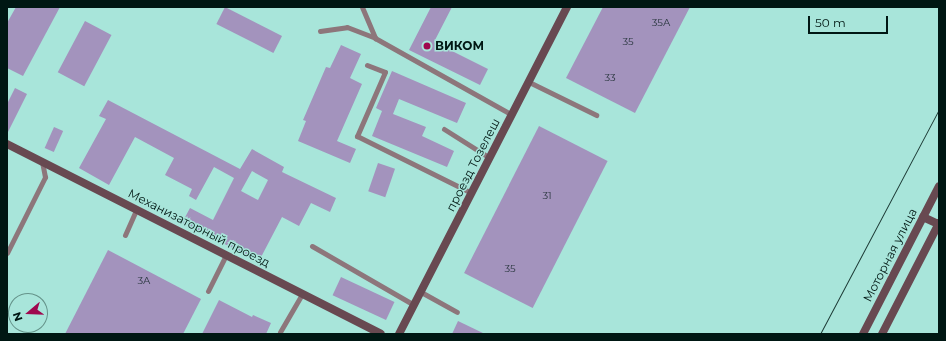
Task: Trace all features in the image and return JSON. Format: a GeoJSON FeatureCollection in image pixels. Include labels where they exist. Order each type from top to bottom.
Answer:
{"type":"FeatureCollection","features":[{"type":"Feature","properties":{"kind":"street","name":"проезд Тозелеш"},"geometry":{"type":"LineString","coordinates":[[399,334],[567,7]]}},
{"type":"Feature","properties":{"kind":"street","name":"Механизаторный проезд"},"geometry":{"type":"LineString","coordinates":[[7,144],[380,334]]}},
{"type":"Feature","properties":{"kind":"street","name":"Моторная улица"},"geometry":{"type":"LineString","coordinates":[[863,334],[939,186]]}},
{"type":"Feature","properties":{"kind":"street"},"geometry":{"type":"LineString","coordinates":[[882,334],[939,223],[923,217]]}},
{"type":"Feature","properties":{"kind":"lane"},"geometry":{"type":"LineString","coordinates":[[362,7],[376,38]]}},
{"type":"Feature","properties":{"kind":"lane"},"geometry":{"type":"LineString","coordinates":[[320,31],[347,27],[376,38],[512,115]]}},
{"type":"Feature","properties":{"kind":"lane"},"geometry":{"type":"LineString","coordinates":[[367,65],[385,72],[357,136],[472,193]]}},
{"type":"Feature","properties":{"kind":"lane"},"geometry":{"type":"LineString","coordinates":[[529,82],[596,114]]}},
{"type":"Feature","properties":{"kind":"lane"},"geometry":{"type":"LineString","coordinates":[[444,129],[490,158]]}},
{"type":"Feature","properties":{"kind":"lane"},"geometry":{"type":"LineString","coordinates":[[7,253],[45,177],[42,162]]}},
{"type":"Feature","properties":{"kind":"lane"},"geometry":{"type":"LineString","coordinates":[[125,235],[136,210]]}},
{"type":"Feature","properties":{"kind":"lane"},"geometry":{"type":"LineString","coordinates":[[312,246],[414,305]]}},
{"type":"Feature","properties":{"kind":"lane"},"geometry":{"type":"LineString","coordinates":[[208,291],[226,255]]}},
{"type":"Feature","properties":{"kind":"lane"},"geometry":{"type":"LineString","coordinates":[[421,292],[457,312]]}},
{"type":"Feature","properties":{"kind":"lane"},"geometry":{"type":"LineString","coordinates":[[280,332],[302,294]]}},
{"type":"Feature","properties":{"kind":"building"},"geometry":{"type":"Polygon","coordinates":[[[16,7],[60,7],[23,76],[7,68],[7,23],[16,7]]]}},
{"type":"Feature","properties":{"kind":"building"},"geometry":{"type":"Polygon","coordinates":[[[225,7],[282,36],[273,53],[216,24],[225,7]]]}},
{"type":"Feature","properties":{"kind":"building","name":"ВИКОМ"},"geometry":{"type":"Polygon","coordinates":[[[431,7],[452,7],[434,42],[488,69],[480,85],[409,50],[431,7]]]}},
{"type":"Feature","properties":{"kind":"building"},"geometry":{"type":"Polygon","coordinates":[[[603,7],[690,7],[635,113],[566,78],[603,7]]]}},
{"type":"Feature","properties":{"kind":"building"},"geometry":{"type":"Polygon","coordinates":[[[85,21],[111,35],[84,86],[58,72],[85,21]]]}},
{"type":"Feature","properties":{"kind":"building"},"geometry":{"type":"Polygon","coordinates":[[[341,45],[361,54],[350,78],[362,84],[337,141],[356,149],[350,163],[298,141],[306,121],[303,120],[326,67],[330,68],[341,45]]]}},
{"type":"Feature","properties":{"kind":"building"},"geometry":{"type":"Polygon","coordinates":[[[392,71],[466,103],[457,123],[399,99],[393,114],[426,127],[422,136],[454,151],[447,167],[372,136],[382,111],[376,108],[392,71]]]}},
{"type":"Feature","properties":{"kind":"building"},"geometry":{"type":"Polygon","coordinates":[[[15,88],[27,94],[7,134],[7,104],[15,88]]]}},
{"type":"Feature","properties":{"kind":"building"},"geometry":{"type":"Polygon","coordinates":[[[108,100],[240,169],[252,149],[284,167],[282,172],[336,198],[330,212],[311,203],[299,226],[282,217],[259,261],[182,223],[190,208],[213,220],[234,178],[214,167],[196,200],[189,196],[192,189],[165,175],[174,158],[135,137],[109,185],[79,168],[106,119],[99,116],[108,100]],[[252,171],[241,191],[258,200],[268,180],[252,171]]]}},
{"type":"Feature","properties":{"kind":"building"},"geometry":{"type":"Polygon","coordinates":[[[539,126],[608,161],[533,308],[464,273],[539,126]]]}},
{"type":"Feature","properties":{"kind":"building"},"geometry":{"type":"Polygon","coordinates":[[[54,127],[63,131],[54,152],[45,148],[54,127]]]}},
{"type":"Feature","properties":{"kind":"building"},"geometry":{"type":"Polygon","coordinates":[[[378,163],[395,169],[385,197],[368,191],[378,163]]]}},
{"type":"Feature","properties":{"kind":"building"},"geometry":{"type":"Polygon","coordinates":[[[108,250],[201,299],[183,334],[65,334],[108,250]]]}},
{"type":"Feature","properties":{"kind":"building"},"geometry":{"type":"Polygon","coordinates":[[[341,277],[394,302],[386,320],[333,295],[341,277]]]}},
{"type":"Feature","properties":{"kind":"building"},"geometry":{"type":"Polygon","coordinates":[[[219,300],[252,317],[253,315],[271,323],[266,334],[202,334],[219,300]]]}},
{"type":"Feature","properties":{"kind":"building"},"geometry":{"type":"Polygon","coordinates":[[[458,321],[485,334],[452,334],[458,321]]]}},
{"type":"Feature","properties":{"kind":"tram line"},"geometry":{"type":"LineString","coordinates":[[820,334],[939,109]]}},
{"type":"Feature","properties":{"kind":"place","name":"ВИКОМ"},"geometry":{"type":"Point","coordinates":[427,46]}}]}
